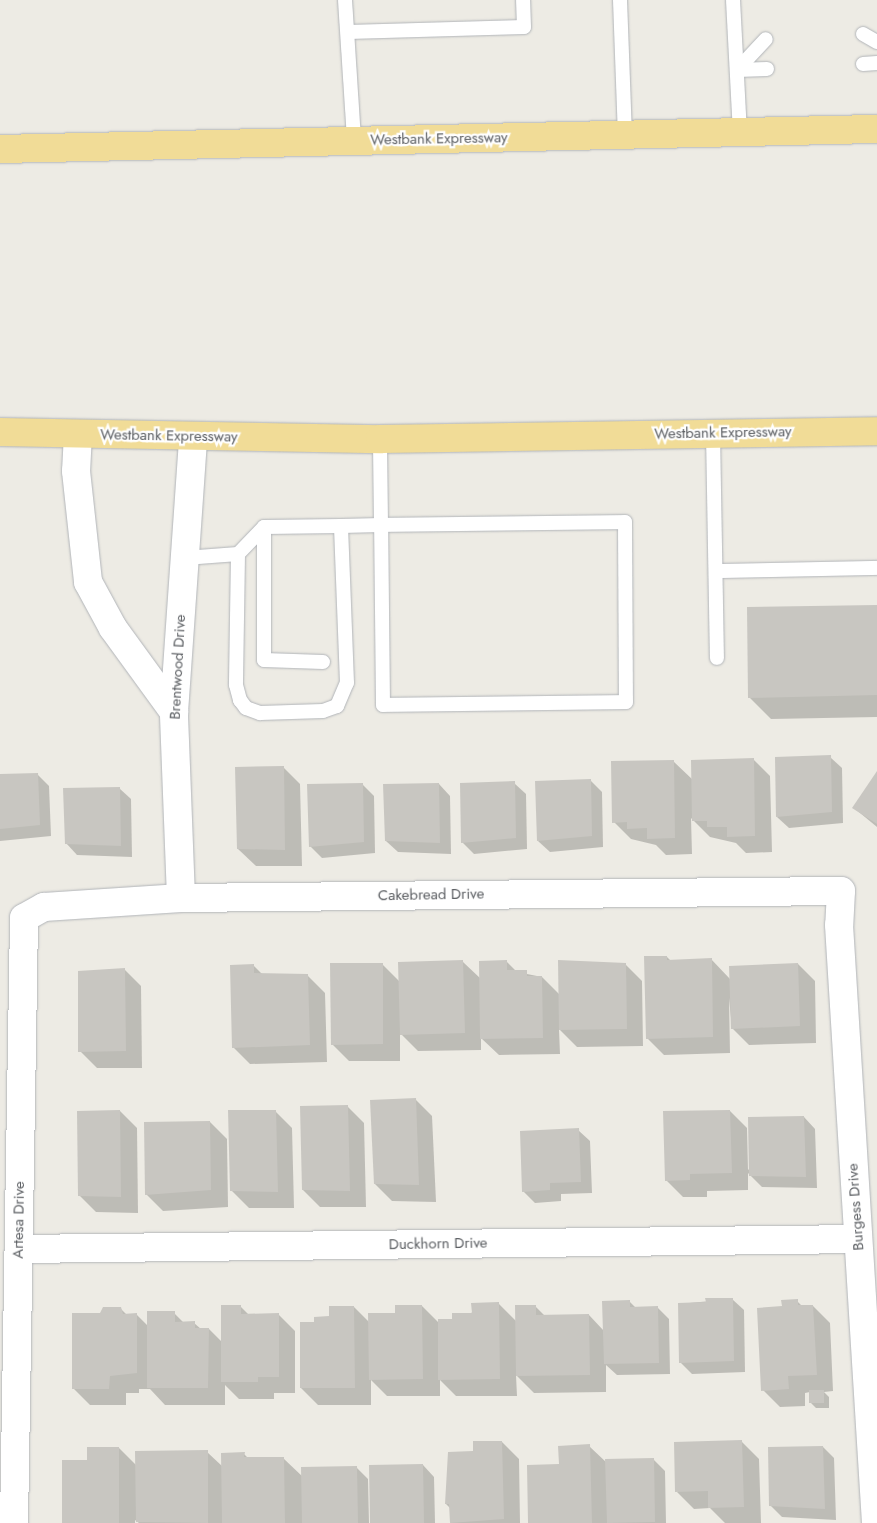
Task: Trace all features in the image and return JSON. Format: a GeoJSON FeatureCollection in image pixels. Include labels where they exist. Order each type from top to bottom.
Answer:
{"type":"FeatureCollection","features":[{"type":"Feature","properties":{"kind":"highway","name":"Westbank Expressway"},"geometry":{"type":"LineString","coordinates":[[0,149],[877,128]]}},
{"type":"Feature","properties":{"kind":"highway","name":"Westbank Expressway"},"geometry":{"type":"LineString","coordinates":[[0,432],[380,439],[877,431]]}},
{"type":"Feature","properties":{"kind":"street"},"geometry":{"type":"LineString","coordinates":[[78,434],[76,471],[88,582],[113,628],[174,712]]}},
{"type":"Feature","properties":{"kind":"street","name":"Brentwood Drive"},"geometry":{"type":"LineString","coordinates":[[180,898],[174,712],[193,437]]}},
{"type":"Feature","properties":{"kind":"street","name":"Cakebread Drive"},"geometry":{"type":"LineString","coordinates":[[24,918],[44,907],[180,898],[841,891]]}},
{"type":"Feature","properties":{"kind":"street","name":"Burgess Drive"},"geometry":{"type":"LineString","coordinates":[[841,891],[839,925],[876,1523]]}},
{"type":"Feature","properties":{"kind":"street","name":"Artesa Drive"},"geometry":{"type":"LineString","coordinates":[[14,1523],[24,918]]}},
{"type":"Feature","properties":{"kind":"street","name":"Duckhorn Drive"},"geometry":{"type":"LineString","coordinates":[[18,1249],[858,1239]]}},
{"type":"Feature","properties":{"kind":"lane"},"geometry":{"type":"LineString","coordinates":[[345,0],[354,141]]}},
{"type":"Feature","properties":{"kind":"lane"},"geometry":{"type":"LineString","coordinates":[[348,32],[524,27],[523,0]]}},
{"type":"Feature","properties":{"kind":"lane"},"geometry":{"type":"LineString","coordinates":[[620,0],[625,134]]}},
{"type":"Feature","properties":{"kind":"lane"},"geometry":{"type":"LineString","coordinates":[[733,0],[740,132]]}},
{"type":"Feature","properties":{"kind":"lane"},"geometry":{"type":"LineString","coordinates":[[863,34],[877,42]]}},
{"type":"Feature","properties":{"kind":"lane"},"geometry":{"type":"LineString","coordinates":[[738,70],[766,39]]}},
{"type":"Feature","properties":{"kind":"lane"},"geometry":{"type":"LineString","coordinates":[[738,70],[767,69]]}},
{"type":"Feature","properties":{"kind":"lane"},"geometry":{"type":"LineString","coordinates":[[713,434],[717,658]]}},
{"type":"Feature","properties":{"kind":"lane"},"geometry":{"type":"LineString","coordinates":[[341,526],[347,683],[337,706],[323,712],[260,713],[246,708],[240,700],[236,685],[238,554],[264,526],[341,526],[381,525],[625,522],[626,702],[383,705],[381,525],[380,439]]}},
{"type":"Feature","properties":{"kind":"lane"},"geometry":{"type":"LineString","coordinates":[[264,526],[264,660],[323,662]]}},
{"type":"Feature","properties":{"kind":"lane"},"geometry":{"type":"LineString","coordinates":[[185,558],[238,554]]}},
{"type":"Feature","properties":{"kind":"lane"},"geometry":{"type":"LineString","coordinates":[[716,571],[877,568]]}},
{"type":"Feature","properties":{"kind":"building"},"geometry":{"type":"Polygon","coordinates":[[[877,605],[877,695],[748,698],[747,607],[877,605]]]}},
{"type":"Feature","properties":{"kind":"building"},"geometry":{"type":"Polygon","coordinates":[[[831,755],[832,812],[776,817],[775,757],[831,755]]]}},
{"type":"Feature","properties":{"kind":"building"},"geometry":{"type":"Polygon","coordinates":[[[754,758],[755,836],[727,837],[727,827],[707,827],[707,821],[692,821],[691,760],[754,758]]]}},
{"type":"Feature","properties":{"kind":"building"},"geometry":{"type":"Polygon","coordinates":[[[674,760],[675,838],[647,839],[647,828],[627,829],[627,822],[612,823],[611,761],[674,760]]]}},
{"type":"Feature","properties":{"kind":"building"},"geometry":{"type":"Polygon","coordinates":[[[284,766],[285,850],[237,849],[235,767],[284,766]]]}},
{"type":"Feature","properties":{"kind":"building"},"geometry":{"type":"Polygon","coordinates":[[[877,771],[877,824],[852,808],[877,771]]]}},
{"type":"Feature","properties":{"kind":"building"},"geometry":{"type":"Polygon","coordinates":[[[38,773],[40,825],[0,829],[0,774],[38,773]]]}},
{"type":"Feature","properties":{"kind":"building"},"geometry":{"type":"Polygon","coordinates":[[[591,779],[592,836],[537,841],[535,781],[591,779]]]}},
{"type":"Feature","properties":{"kind":"building"},"geometry":{"type":"Polygon","coordinates":[[[515,781],[516,838],[461,843],[460,783],[515,781]]]}},
{"type":"Feature","properties":{"kind":"building"},"geometry":{"type":"Polygon","coordinates":[[[363,783],[364,842],[309,847],[307,784],[363,783]]]}},
{"type":"Feature","properties":{"kind":"building"},"geometry":{"type":"Polygon","coordinates":[[[439,783],[440,843],[385,841],[383,784],[439,783]]]}},
{"type":"Feature","properties":{"kind":"building"},"geometry":{"type":"Polygon","coordinates":[[[120,787],[121,846],[65,844],[63,788],[120,787]]]}},
{"type":"Feature","properties":{"kind":"building"},"geometry":{"type":"Polygon","coordinates":[[[644,956],[667,956],[667,960],[712,958],[713,1037],[646,1039],[644,956]]]}},
{"type":"Feature","properties":{"kind":"building"},"geometry":{"type":"Polygon","coordinates":[[[463,960],[465,1033],[400,1035],[398,962],[463,960]]]}},
{"type":"Feature","properties":{"kind":"building"},"geometry":{"type":"Polygon","coordinates":[[[507,960],[507,970],[527,970],[527,976],[542,976],[543,1038],[480,1039],[479,961],[507,960]]]}},
{"type":"Feature","properties":{"kind":"building"},"geometry":{"type":"Polygon","coordinates":[[[558,960],[626,963],[627,1029],[559,1030],[558,960]]]}},
{"type":"Feature","properties":{"kind":"building"},"geometry":{"type":"Polygon","coordinates":[[[330,963],[383,963],[383,1044],[331,1045],[330,963]]]}},
{"type":"Feature","properties":{"kind":"building"},"geometry":{"type":"Polygon","coordinates":[[[798,963],[800,1026],[731,1029],[729,966],[798,963]]]}},
{"type":"Feature","properties":{"kind":"building"},"geometry":{"type":"Polygon","coordinates":[[[254,964],[254,973],[308,974],[310,1045],[232,1048],[230,965],[254,964]]]}},
{"type":"Feature","properties":{"kind":"building"},"geometry":{"type":"Polygon","coordinates":[[[125,968],[126,1051],[78,1052],[78,971],[125,968]]]}},
{"type":"Feature","properties":{"kind":"building"},"geometry":{"type":"Polygon","coordinates":[[[416,1098],[419,1185],[374,1184],[370,1100],[416,1098]]]}},
{"type":"Feature","properties":{"kind":"building"},"geometry":{"type":"Polygon","coordinates":[[[348,1105],[350,1191],[302,1190],[300,1106],[348,1105]]]}},
{"type":"Feature","properties":{"kind":"building"},"geometry":{"type":"Polygon","coordinates":[[[120,1110],[121,1197],[78,1196],[77,1111],[120,1110]]]}},
{"type":"Feature","properties":{"kind":"building"},"geometry":{"type":"Polygon","coordinates":[[[228,1110],[276,1110],[278,1192],[230,1191],[228,1110]]]}},
{"type":"Feature","properties":{"kind":"building"},"geometry":{"type":"Polygon","coordinates":[[[730,1110],[732,1173],[690,1174],[690,1180],[665,1181],[663,1111],[730,1110]]]}},
{"type":"Feature","properties":{"kind":"building"},"geometry":{"type":"Polygon","coordinates":[[[804,1116],[806,1177],[749,1176],[748,1117],[804,1116]]]}},
{"type":"Feature","properties":{"kind":"building"},"geometry":{"type":"Polygon","coordinates":[[[210,1121],[211,1190],[145,1195],[144,1122],[210,1121]]]}},
{"type":"Feature","properties":{"kind":"building"},"geometry":{"type":"Polygon","coordinates":[[[579,1128],[581,1182],[550,1183],[550,1190],[522,1192],[520,1131],[579,1128]]]}},
{"type":"Feature","properties":{"kind":"building"},"geometry":{"type":"Polygon","coordinates":[[[705,1298],[733,1298],[734,1361],[679,1363],[678,1303],[706,1302],[705,1298]]]}},
{"type":"Feature","properties":{"kind":"building"},"geometry":{"type":"Polygon","coordinates":[[[798,1299],[798,1305],[813,1305],[817,1375],[788,1376],[789,1389],[761,1391],[757,1308],[782,1306],[781,1300],[798,1299]]]}},
{"type":"Feature","properties":{"kind":"building"},"geometry":{"type":"Polygon","coordinates":[[[630,1300],[630,1307],[658,1306],[659,1363],[604,1364],[602,1301],[630,1300]]]}},
{"type":"Feature","properties":{"kind":"building"},"geometry":{"type":"Polygon","coordinates":[[[499,1302],[500,1379],[438,1380],[438,1319],[452,1319],[452,1313],[472,1313],[471,1303],[499,1302]]]}},
{"type":"Feature","properties":{"kind":"building"},"geometry":{"type":"Polygon","coordinates":[[[221,1305],[241,1305],[241,1314],[279,1313],[279,1377],[258,1377],[258,1382],[221,1382],[221,1305]]]}},
{"type":"Feature","properties":{"kind":"building"},"geometry":{"type":"Polygon","coordinates":[[[395,1305],[422,1305],[423,1379],[369,1380],[368,1313],[395,1313],[395,1305]]]}},
{"type":"Feature","properties":{"kind":"building"},"geometry":{"type":"Polygon","coordinates":[[[515,1305],[536,1305],[536,1315],[589,1314],[590,1375],[516,1376],[515,1305]]]}},
{"type":"Feature","properties":{"kind":"building"},"geometry":{"type":"Polygon","coordinates":[[[329,1306],[354,1306],[355,1388],[300,1388],[300,1322],[314,1322],[314,1317],[329,1316],[329,1306]]]}},
{"type":"Feature","properties":{"kind":"building"},"geometry":{"type":"Polygon","coordinates":[[[103,1307],[121,1307],[123,1314],[137,1313],[137,1373],[110,1376],[109,1389],[72,1389],[72,1313],[100,1313],[103,1307]]]}},
{"type":"Feature","properties":{"kind":"building"},"geometry":{"type":"Polygon","coordinates":[[[147,1311],[175,1311],[175,1322],[195,1321],[195,1328],[209,1328],[208,1388],[147,1388],[147,1311]]]}},
{"type":"Feature","properties":{"kind":"building"},"geometry":{"type":"Polygon","coordinates":[[[809,1390],[824,1390],[824,1403],[809,1403],[809,1390]]]}},
{"type":"Feature","properties":{"kind":"building"},"geometry":{"type":"Polygon","coordinates":[[[742,1440],[744,1507],[708,1508],[708,1491],[675,1492],[674,1442],[742,1440]]]}},
{"type":"Feature","properties":{"kind":"building"},"geometry":{"type":"Polygon","coordinates":[[[473,1441],[502,1441],[504,1519],[450,1523],[449,1504],[445,1504],[448,1452],[473,1451],[473,1441]]]}},
{"type":"Feature","properties":{"kind":"building"},"geometry":{"type":"Polygon","coordinates":[[[590,1444],[592,1523],[528,1523],[527,1465],[559,1464],[558,1446],[590,1444]]]}},
{"type":"Feature","properties":{"kind":"building"},"geometry":{"type":"Polygon","coordinates":[[[823,1446],[825,1509],[769,1506],[768,1447],[823,1446]]]}},
{"type":"Feature","properties":{"kind":"building"},"geometry":{"type":"Polygon","coordinates":[[[87,1447],[119,1447],[119,1523],[62,1523],[62,1460],[87,1460],[87,1447]]]}},
{"type":"Feature","properties":{"kind":"building"},"geometry":{"type":"Polygon","coordinates":[[[208,1450],[208,1523],[136,1522],[135,1451],[208,1450]]]}},
{"type":"Feature","properties":{"kind":"building"},"geometry":{"type":"Polygon","coordinates":[[[245,1452],[244,1457],[284,1457],[285,1523],[222,1523],[221,1453],[245,1452]]]}},
{"type":"Feature","properties":{"kind":"building"},"geometry":{"type":"Polygon","coordinates":[[[654,1458],[655,1522],[607,1523],[605,1459],[654,1458]]]}},
{"type":"Feature","properties":{"kind":"building"},"geometry":{"type":"Polygon","coordinates":[[[423,1464],[424,1523],[370,1523],[369,1465],[423,1464]]]}},
{"type":"Feature","properties":{"kind":"building"},"geometry":{"type":"Polygon","coordinates":[[[357,1466],[358,1523],[302,1523],[301,1467],[357,1466]]]}}]}
